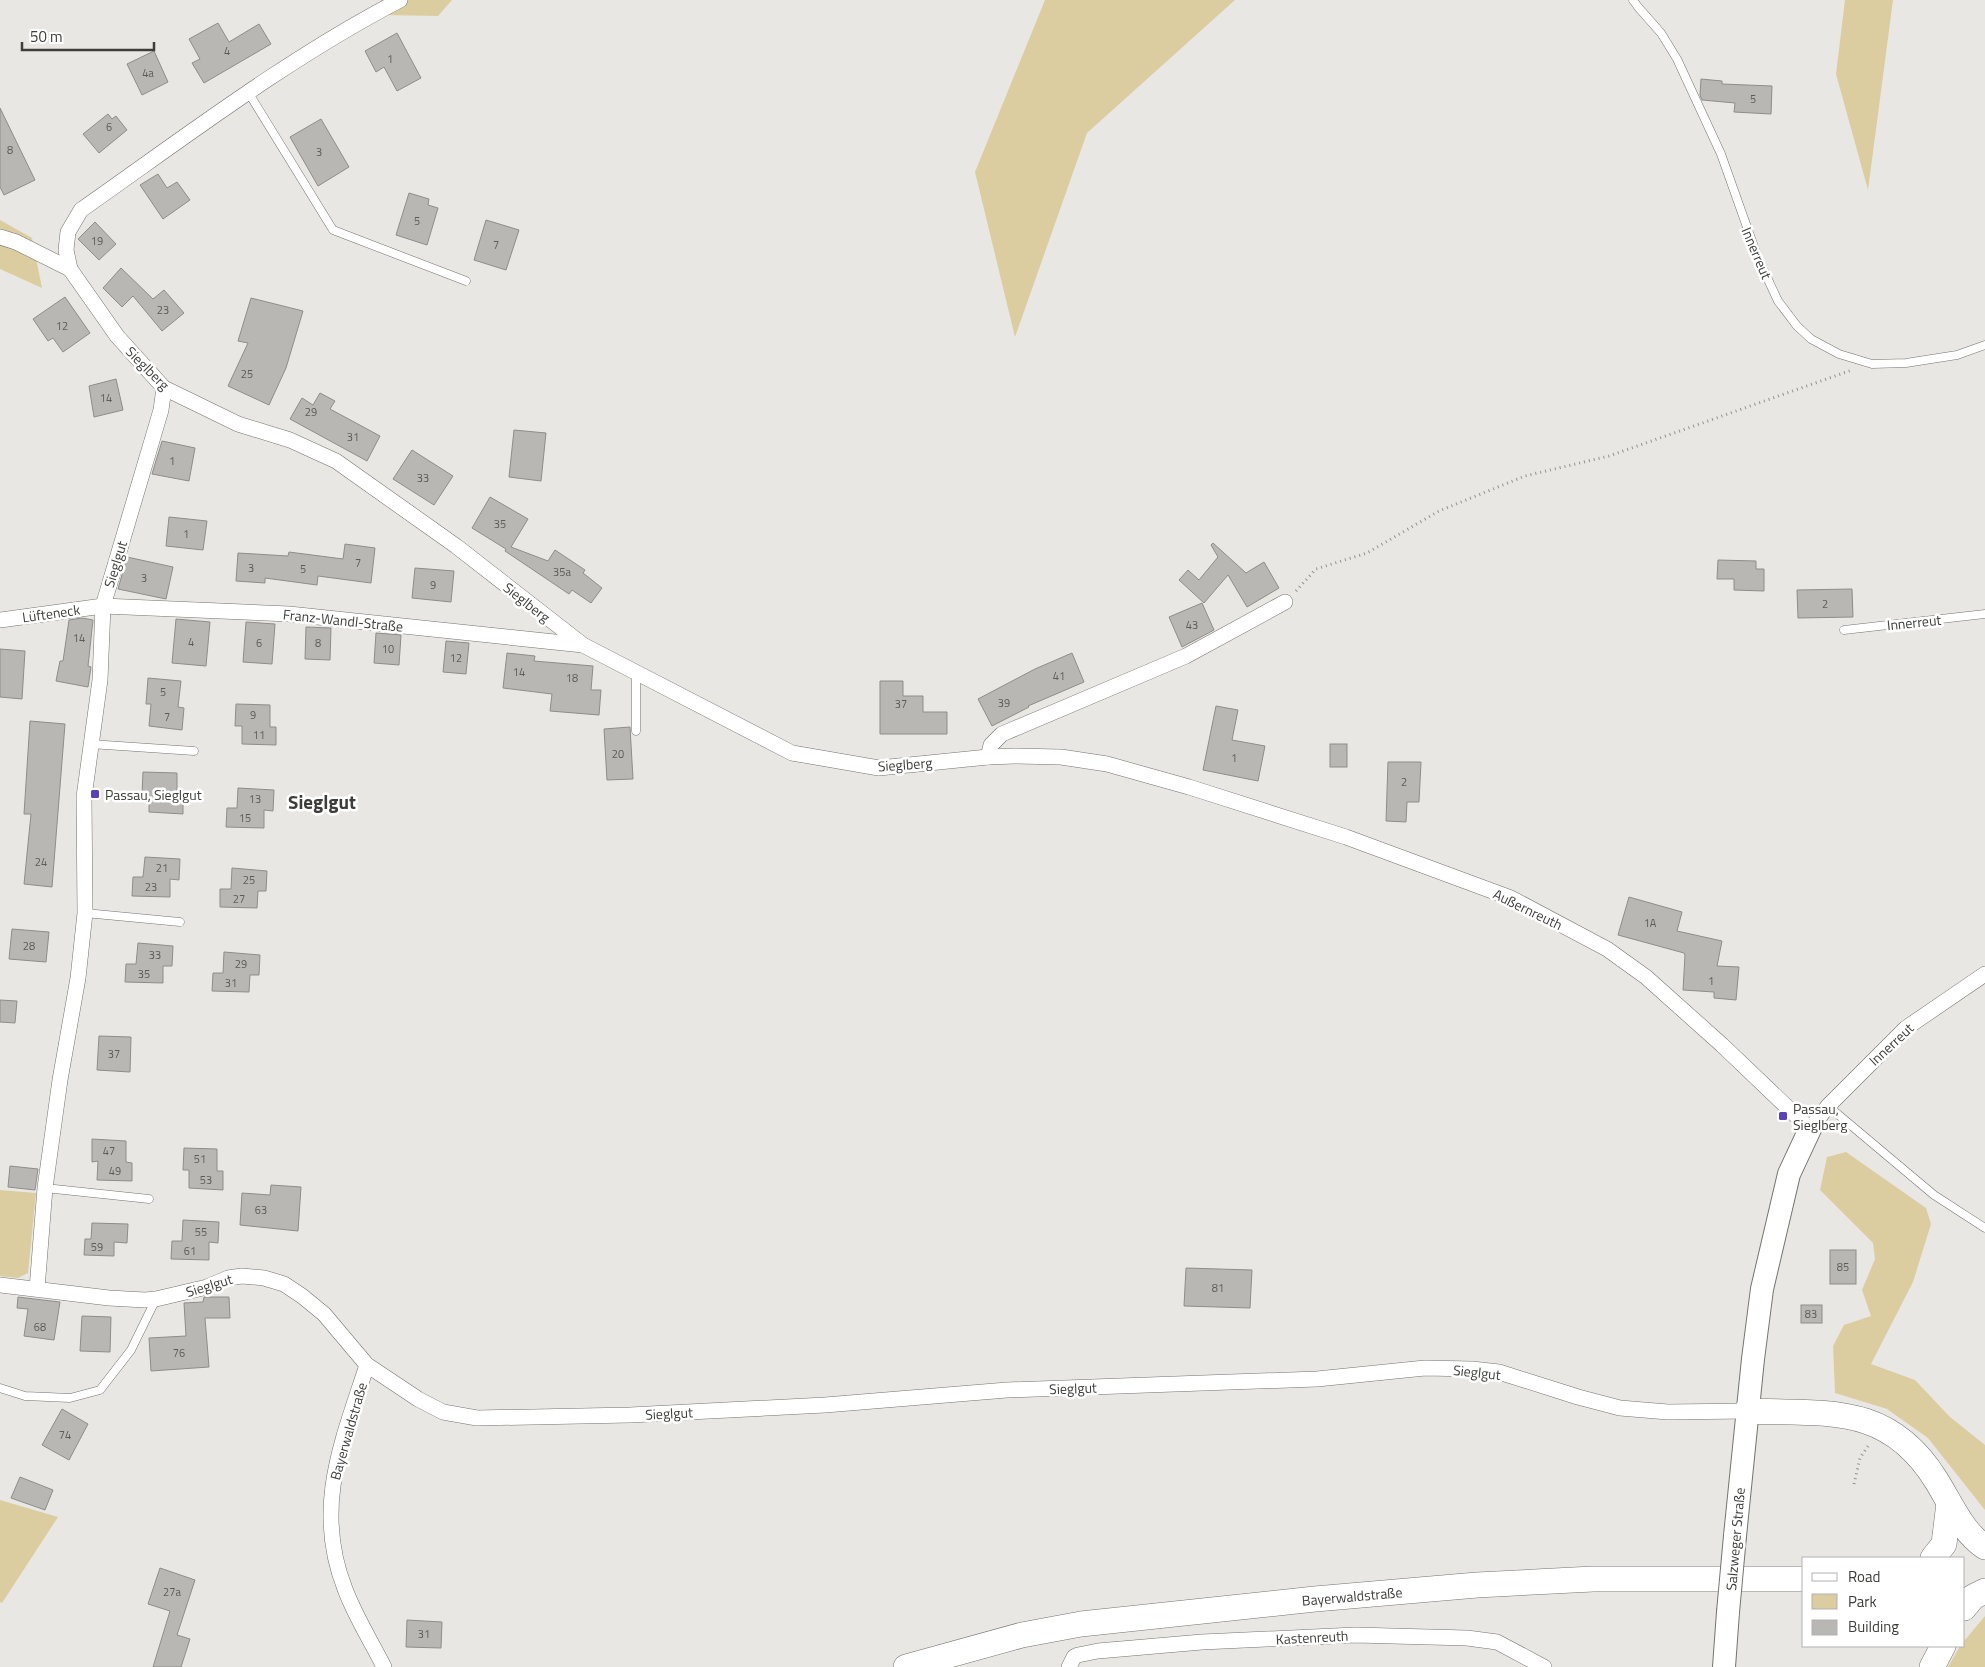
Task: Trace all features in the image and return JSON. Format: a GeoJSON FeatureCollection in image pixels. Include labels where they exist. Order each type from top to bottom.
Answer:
{"type":"FeatureCollection","features":[{"type":"Feature","properties":{"kind":"main road"},"geometry":{"type":"LineString","coordinates":[[1747,1411],[1832,1414],[1860,1419],[1882,1426],[1906,1442],[1922,1459],[1969,1532],[1985,1547]]}},
{"type":"Feature","properties":{"kind":"main road"},"geometry":{"type":"LineString","coordinates":[[1934,1557],[1944,1544],[1949,1503]]}},
{"type":"Feature","properties":{"kind":"main road","name":"Bayerwaldstraße"},"geometry":{"type":"LineString","coordinates":[[906,1667],[1022,1635],[1081,1624],[1315,1599],[1477,1585],[1583,1580],[1802,1579]]}},
{"type":"Feature","properties":{"kind":"main road"},"geometry":{"type":"LineString","coordinates":[[1965,1583],[1985,1584]]}},
{"type":"Feature","properties":{"kind":"main road"},"geometry":{"type":"LineString","coordinates":[[1965,1607],[1973,1597],[1985,1591]]}},
{"type":"Feature","properties":{"kind":"street","name":"Sieglberg"},"geometry":{"type":"LineString","coordinates":[[400,0],[368,17],[248,92],[81,210],[68,232],[66,250],[70,269],[117,336],[164,388],[238,424],[290,440],[336,461],[456,546],[583,645],[792,753],[878,768],[988,757],[1061,756],[1107,764],[1189,787]]}},
{"type":"Feature","properties":{"kind":"street"},"geometry":{"type":"LineString","coordinates":[[0,237],[16,242],[70,269]]}},
{"type":"Feature","properties":{"kind":"street","name":"Sieglgut"},"geometry":{"type":"LineString","coordinates":[[37,1289],[45,1188],[60,1080],[78,978],[85,913],[84,797],[100,680],[102,606],[162,410],[164,388]]}},
{"type":"Feature","properties":{"kind":"street"},"geometry":{"type":"LineString","coordinates":[[988,757],[992,744],[1002,734],[1186,656],[1285,602]]}},
{"type":"Feature","properties":{"kind":"street","name":"Lüfteneck"},"geometry":{"type":"LineString","coordinates":[[0,620],[102,606]]}},
{"type":"Feature","properties":{"kind":"street","name":"Franz-Wandl-Straße"},"geometry":{"type":"LineString","coordinates":[[102,606],[289,614],[583,645]]}},
{"type":"Feature","properties":{"kind":"street","name":"Außernreuth"},"geometry":{"type":"LineString","coordinates":[[1189,787],[1346,837],[1511,898],[1607,949],[1646,977],[1722,1045],[1810,1129]]}},
{"type":"Feature","properties":{"kind":"street","name":"Innerreut"},"geometry":{"type":"LineString","coordinates":[[1810,1129],[1828,1106],[1906,1028],[1985,974]]}},
{"type":"Feature","properties":{"kind":"street"},"geometry":{"type":"LineString","coordinates":[[1747,1411],[1762,1289],[1789,1174],[1810,1129]]}},
{"type":"Feature","properties":{"kind":"street","name":"Sieglgut"},"geometry":{"type":"LineString","coordinates":[[0,1285],[109,1298],[156,1300],[207,1287],[228,1278],[242,1276],[264,1278],[284,1284],[324,1314],[367,1365],[418,1399],[442,1412],[477,1418],[630,1415],[825,1405],[1008,1390],[1317,1379],[1425,1368],[1472,1369],[1499,1372],[1620,1408],[1668,1412],[1747,1411]]}},
{"type":"Feature","properties":{"kind":"street","name":"Bayerwaldstraße"},"geometry":{"type":"LineString","coordinates":[[367,1365],[340,1450],[332,1487],[330,1507],[331,1533],[336,1560],[345,1590],[384,1667]]}},
{"type":"Feature","properties":{"kind":"street","name":"Salzweger Straße"},"geometry":{"type":"LineString","coordinates":[[1724,1667],[1747,1411]]}},
{"type":"Feature","properties":{"kind":"street","name":"Kastenreuth"},"geometry":{"type":"LineString","coordinates":[[1072,1662],[1078,1655],[1098,1651],[1202,1642],[1355,1635],[1467,1638],[1497,1642],[1544,1667]]}},
{"type":"Feature","properties":{"kind":"lane","name":"Innerreut"},"geometry":{"type":"LineString","coordinates":[[1633,0],[1662,32],[1677,59],[1720,154],[1758,258],[1778,300],[1797,326],[1812,339],[1839,354],[1872,364],[1906,363],[1957,355],[1985,345]]}},
{"type":"Feature","properties":{"kind":"lane"},"geometry":{"type":"LineString","coordinates":[[248,92],[332,230],[466,280]]}},
{"type":"Feature","properties":{"kind":"lane","name":"Innerreut"},"geometry":{"type":"LineString","coordinates":[[1844,630],[1985,614]]}},
{"type":"Feature","properties":{"kind":"lane"},"geometry":{"type":"LineString","coordinates":[[636,672],[636,731]]}},
{"type":"Feature","properties":{"kind":"lane"},"geometry":{"type":"LineString","coordinates":[[90,744],[194,752]]}},
{"type":"Feature","properties":{"kind":"lane"},"geometry":{"type":"LineString","coordinates":[[85,913],[180,922]]}},
{"type":"Feature","properties":{"kind":"lane"},"geometry":{"type":"LineString","coordinates":[[1828,1106],[1934,1195],[1985,1228]]}},
{"type":"Feature","properties":{"kind":"lane"},"geometry":{"type":"LineString","coordinates":[[45,1188],[150,1199]]}},
{"type":"Feature","properties":{"kind":"lane"},"geometry":{"type":"LineString","coordinates":[[0,1388],[25,1396],[70,1398],[100,1390],[131,1350],[156,1300]]}},
{"type":"Feature","properties":{"kind":"path"},"geometry":{"type":"LineString","coordinates":[[1285,602],[1316,569],[1367,554],[1439,511],[1525,476],[1609,456],[1872,364]]}},
{"type":"Feature","properties":{"kind":"path"},"geometry":{"type":"LineString","coordinates":[[1854,1484],[1860,1458],[1882,1426]]}},
{"type":"Feature","properties":{"kind":"green space"},"geometry":{"type":"Polygon","coordinates":[[[381,0],[452,0],[438,16],[384,15],[381,0]]]}},
{"type":"Feature","properties":{"kind":"green space"},"geometry":{"type":"Polygon","coordinates":[[[1045,0],[1235,0],[1087,133],[1015,337],[975,172],[1045,0]]]}},
{"type":"Feature","properties":{"kind":"green space"},"geometry":{"type":"Polygon","coordinates":[[[1845,0],[1893,0],[1868,190],[1836,74],[1845,0]]]}},
{"type":"Feature","properties":{"kind":"green space"},"geometry":{"type":"Polygon","coordinates":[[[0,220],[32,238],[42,288],[0,269],[0,220]]]}},
{"type":"Feature","properties":{"kind":"green space"},"geometry":{"type":"Polygon","coordinates":[[[1846,1152],[1926,1208],[1931,1224],[1913,1282],[1871,1364],[1915,1380],[1950,1417],[1985,1445],[1985,1510],[1928,1438],[1887,1409],[1835,1393],[1833,1346],[1844,1325],[1871,1316],[1862,1290],[1875,1259],[1873,1243],[1820,1190],[1827,1157],[1846,1152]]]}},
{"type":"Feature","properties":{"kind":"green space"},"geometry":{"type":"Polygon","coordinates":[[[0,1190],[36,1193],[28,1273],[18,1278],[0,1276],[0,1190]]]}},
{"type":"Feature","properties":{"kind":"green space"},"geometry":{"type":"Polygon","coordinates":[[[0,1500],[58,1517],[2,1603],[0,1602],[0,1500]]]}},
{"type":"Feature","properties":{"kind":"green space"},"geometry":{"type":"Polygon","coordinates":[[[1985,1616],[1985,1667],[1948,1667],[1959,1647],[1965,1647],[1965,1640],[1985,1616]]]}},
{"type":"Feature","properties":{"kind":"building"},"geometry":{"type":"Polygon","coordinates":[[[218,23],[229,42],[259,24],[271,44],[204,83],[192,63],[200,59],[189,39],[218,23]]]}},
{"type":"Feature","properties":{"kind":"building"},"geometry":{"type":"Polygon","coordinates":[[[397,33],[421,78],[397,91],[384,67],[376,72],[365,51],[397,33]]]}},
{"type":"Feature","properties":{"kind":"building"},"geometry":{"type":"Polygon","coordinates":[[[154,51],[168,82],[142,95],[127,64],[154,51]]]}},
{"type":"Feature","properties":{"kind":"building"},"geometry":{"type":"Polygon","coordinates":[[[1701,79],[1722,81],[1722,84],[1772,86],[1771,114],[1734,112],[1735,103],[1702,100],[1700,95],[1701,79]]]}},
{"type":"Feature","properties":{"kind":"building"},"geometry":{"type":"Polygon","coordinates":[[[0,108],[35,180],[4,195],[0,187],[0,108]]]}},
{"type":"Feature","properties":{"kind":"building"},"geometry":{"type":"Polygon","coordinates":[[[108,114],[112,119],[116,116],[127,130],[99,153],[83,134],[108,114]]]}},
{"type":"Feature","properties":{"kind":"building"},"geometry":{"type":"Polygon","coordinates":[[[321,119],[349,167],[318,186],[290,137],[321,119]]]}},
{"type":"Feature","properties":{"kind":"building"},"geometry":{"type":"Polygon","coordinates":[[[158,174],[167,188],[177,182],[190,200],[163,219],[140,185],[158,174]]]}},
{"type":"Feature","properties":{"kind":"building"},"geometry":{"type":"Polygon","coordinates":[[[409,193],[429,199],[428,205],[438,208],[427,245],[396,235],[409,193]]]}},
{"type":"Feature","properties":{"kind":"building"},"geometry":{"type":"Polygon","coordinates":[[[486,220],[519,230],[506,270],[474,260],[486,220]]]}},
{"type":"Feature","properties":{"kind":"building"},"geometry":{"type":"Polygon","coordinates":[[[95,222],[116,244],[99,260],[78,239],[95,222]]]}},
{"type":"Feature","properties":{"kind":"building"},"geometry":{"type":"Polygon","coordinates":[[[121,268],[153,299],[164,290],[184,313],[162,331],[133,296],[122,307],[103,288],[121,268]]]}},
{"type":"Feature","properties":{"kind":"building"},"geometry":{"type":"Polygon","coordinates":[[[65,297],[90,333],[63,352],[53,338],[48,341],[33,319],[65,297]]]}},
{"type":"Feature","properties":{"kind":"building"},"geometry":{"type":"Polygon","coordinates":[[[251,298],[303,311],[286,368],[269,405],[228,386],[248,343],[238,341],[251,298]]]}},
{"type":"Feature","properties":{"kind":"building"},"geometry":{"type":"Polygon","coordinates":[[[116,379],[123,410],[94,417],[89,386],[116,379]]]}},
{"type":"Feature","properties":{"kind":"building"},"geometry":{"type":"Polygon","coordinates":[[[320,393],[335,401],[330,409],[380,436],[367,461],[290,419],[302,398],[313,405],[320,393]]]}},
{"type":"Feature","properties":{"kind":"building"},"geometry":{"type":"Polygon","coordinates":[[[514,430],[546,433],[541,481],[509,477],[514,430]]]}},
{"type":"Feature","properties":{"kind":"building"},"geometry":{"type":"Polygon","coordinates":[[[162,441],[195,448],[189,481],[152,474],[162,441]]]}},
{"type":"Feature","properties":{"kind":"building"},"geometry":{"type":"Polygon","coordinates":[[[412,450],[453,476],[434,505],[393,479],[412,450]]]}},
{"type":"Feature","properties":{"kind":"building"},"geometry":{"type":"Polygon","coordinates":[[[490,497],[528,519],[511,547],[548,561],[555,550],[585,570],[583,573],[602,588],[591,603],[572,590],[569,594],[505,551],[506,549],[472,528],[490,497]]]}},
{"type":"Feature","properties":{"kind":"building"},"geometry":{"type":"Polygon","coordinates":[[[169,517],[207,521],[203,550],[166,546],[169,517]]]}},
{"type":"Feature","properties":{"kind":"building"},"geometry":{"type":"Polygon","coordinates":[[[1213,543],[1246,573],[1264,562],[1279,588],[1247,607],[1228,575],[1204,603],[1179,580],[1188,570],[1199,580],[1218,557],[1211,545],[1213,543]]]}},
{"type":"Feature","properties":{"kind":"building"},"geometry":{"type":"Polygon","coordinates":[[[345,544],[375,548],[371,583],[318,576],[317,585],[265,578],[265,583],[236,581],[238,553],[288,556],[289,552],[343,559],[345,544]]]}},
{"type":"Feature","properties":{"kind":"building"},"geometry":{"type":"Polygon","coordinates":[[[127,557],[173,567],[166,599],[118,589],[127,557]]]}},
{"type":"Feature","properties":{"kind":"building"},"geometry":{"type":"Polygon","coordinates":[[[1718,560],[1756,561],[1756,569],[1764,569],[1764,591],[1734,590],[1734,579],[1717,579],[1718,560]]]}},
{"type":"Feature","properties":{"kind":"building"},"geometry":{"type":"Polygon","coordinates":[[[415,568],[454,571],[451,602],[412,598],[415,568]]]}},
{"type":"Feature","properties":{"kind":"building"},"geometry":{"type":"Polygon","coordinates":[[[1852,589],[1853,617],[1798,618],[1797,590],[1852,589]]]}},
{"type":"Feature","properties":{"kind":"building"},"geometry":{"type":"Polygon","coordinates":[[[1202,603],[1214,630],[1182,647],[1169,617],[1202,603]]]}},
{"type":"Feature","properties":{"kind":"building"},"geometry":{"type":"Polygon","coordinates":[[[82,618],[93,620],[88,666],[91,667],[88,687],[56,681],[60,661],[63,661],[69,620],[82,618]]]}},
{"type":"Feature","properties":{"kind":"building"},"geometry":{"type":"Polygon","coordinates":[[[176,619],[210,622],[206,666],[172,663],[176,619]]]}},
{"type":"Feature","properties":{"kind":"building"},"geometry":{"type":"Polygon","coordinates":[[[246,622],[275,624],[272,664],[243,662],[246,622]]]}},
{"type":"Feature","properties":{"kind":"building"},"geometry":{"type":"Polygon","coordinates":[[[306,627],[331,628],[330,660],[305,659],[306,627]]]}},
{"type":"Feature","properties":{"kind":"building"},"geometry":{"type":"Polygon","coordinates":[[[376,633],[401,635],[399,665],[374,663],[376,633]]]}},
{"type":"Feature","properties":{"kind":"building"},"geometry":{"type":"Polygon","coordinates":[[[446,641],[469,643],[466,674],[443,672],[446,641]]]}},
{"type":"Feature","properties":{"kind":"building"},"geometry":{"type":"Polygon","coordinates":[[[0,649],[25,651],[22,699],[0,697],[0,649]]]}},
{"type":"Feature","properties":{"kind":"building"},"geometry":{"type":"Polygon","coordinates":[[[507,653],[535,656],[534,661],[593,666],[591,690],[601,690],[599,715],[550,711],[552,694],[503,688],[507,653]]]}},
{"type":"Feature","properties":{"kind":"building"},"geometry":{"type":"Polygon","coordinates":[[[1072,653],[1084,682],[1028,706],[992,726],[978,699],[1035,669],[1072,653]]]}},
{"type":"Feature","properties":{"kind":"building"},"geometry":{"type":"Polygon","coordinates":[[[148,678],[181,681],[178,707],[184,708],[182,730],[149,726],[151,704],[146,704],[148,678]]]}},
{"type":"Feature","properties":{"kind":"building"},"geometry":{"type":"Polygon","coordinates":[[[880,681],[903,681],[903,696],[923,696],[923,712],[947,712],[947,734],[880,734],[880,681]]]}},
{"type":"Feature","properties":{"kind":"building"},"geometry":{"type":"Polygon","coordinates":[[[236,704],[270,705],[270,727],[276,727],[276,745],[242,744],[242,726],[235,726],[236,704]]]}},
{"type":"Feature","properties":{"kind":"building"},"geometry":{"type":"Polygon","coordinates":[[[1216,706],[1238,710],[1232,740],[1265,746],[1258,781],[1203,770],[1216,706]]]}},
{"type":"Feature","properties":{"kind":"building"},"geometry":{"type":"Polygon","coordinates":[[[30,721],[65,724],[52,887],[24,884],[31,814],[24,814],[30,721]]]}},
{"type":"Feature","properties":{"kind":"building"},"geometry":{"type":"Polygon","coordinates":[[[630,727],[633,779],[607,780],[604,729],[630,727]]]}},
{"type":"Feature","properties":{"kind":"building"},"geometry":{"type":"Polygon","coordinates":[[[1330,744],[1347,744],[1347,767],[1330,767],[1330,744]]]}},
{"type":"Feature","properties":{"kind":"building"},"geometry":{"type":"Polygon","coordinates":[[[1388,762],[1421,762],[1419,802],[1407,802],[1406,822],[1386,821],[1388,762]]]}},
{"type":"Feature","properties":{"kind":"building"},"geometry":{"type":"Polygon","coordinates":[[[143,772],[177,773],[177,795],[183,795],[183,814],[149,812],[149,794],[142,794],[143,772]]]}},
{"type":"Feature","properties":{"kind":"building"},"geometry":{"type":"Polygon","coordinates":[[[238,788],[274,790],[273,811],[264,810],[264,828],[226,827],[227,808],[237,808],[238,788]]]}},
{"type":"Feature","properties":{"kind":"building"},"geometry":{"type":"Polygon","coordinates":[[[145,857],[180,859],[179,880],[170,879],[170,897],[132,896],[133,877],[143,877],[145,857]]]}},
{"type":"Feature","properties":{"kind":"building"},"geometry":{"type":"Polygon","coordinates":[[[232,868],[267,871],[266,891],[258,891],[257,908],[220,907],[220,889],[231,889],[232,868]]]}},
{"type":"Feature","properties":{"kind":"building"},"geometry":{"type":"Polygon","coordinates":[[[1629,897],[1682,912],[1677,931],[1722,941],[1717,966],[1739,967],[1736,1000],[1714,998],[1714,992],[1683,990],[1684,953],[1618,935],[1629,897]]]}},
{"type":"Feature","properties":{"kind":"building"},"geometry":{"type":"Polygon","coordinates":[[[12,929],[49,932],[46,962],[9,959],[12,929]]]}},
{"type":"Feature","properties":{"kind":"building"},"geometry":{"type":"Polygon","coordinates":[[[138,943],[173,946],[172,966],[163,966],[163,983],[125,982],[126,964],[136,964],[138,943]]]}},
{"type":"Feature","properties":{"kind":"building"},"geometry":{"type":"Polygon","coordinates":[[[224,952],[260,955],[259,975],[250,975],[249,992],[212,991],[213,973],[223,973],[224,952]]]}},
{"type":"Feature","properties":{"kind":"building"},"geometry":{"type":"Polygon","coordinates":[[[0,1000],[17,1001],[15,1023],[0,1022],[0,1000]]]}},
{"type":"Feature","properties":{"kind":"building"},"geometry":{"type":"Polygon","coordinates":[[[99,1036],[131,1037],[130,1072],[97,1070],[99,1036]]]}},
{"type":"Feature","properties":{"kind":"building"},"geometry":{"type":"Polygon","coordinates":[[[92,1139],[126,1141],[126,1162],[132,1163],[132,1181],[97,1180],[98,1161],[92,1162],[92,1139]]]}},
{"type":"Feature","properties":{"kind":"building"},"geometry":{"type":"Polygon","coordinates":[[[184,1148],[217,1149],[217,1171],[223,1171],[223,1190],[189,1188],[189,1170],[183,1170],[184,1148]]]}},
{"type":"Feature","properties":{"kind":"building"},"geometry":{"type":"Polygon","coordinates":[[[10,1166],[38,1169],[35,1190],[8,1187],[10,1166]]]}},
{"type":"Feature","properties":{"kind":"building"},"geometry":{"type":"Polygon","coordinates":[[[271,1185],[301,1187],[298,1231],[240,1225],[242,1193],[270,1195],[271,1185]]]}},
{"type":"Feature","properties":{"kind":"building"},"geometry":{"type":"Polygon","coordinates":[[[183,1220],[219,1222],[218,1243],[209,1242],[209,1260],[171,1259],[172,1241],[182,1241],[183,1220]]]}},
{"type":"Feature","properties":{"kind":"building"},"geometry":{"type":"Polygon","coordinates":[[[92,1223],[128,1224],[127,1243],[114,1242],[114,1256],[84,1255],[85,1239],[91,1239],[92,1223]]]}},
{"type":"Feature","properties":{"kind":"building"},"geometry":{"type":"Polygon","coordinates":[[[1830,1250],[1856,1250],[1856,1284],[1830,1284],[1830,1250]]]}},
{"type":"Feature","properties":{"kind":"building"},"geometry":{"type":"Polygon","coordinates":[[[1186,1268],[1252,1270],[1250,1308],[1184,1306],[1186,1268]]]}},
{"type":"Feature","properties":{"kind":"building"},"geometry":{"type":"Polygon","coordinates":[[[18,1297],[60,1302],[54,1340],[24,1336],[28,1309],[17,1308],[18,1297]]]}},
{"type":"Feature","properties":{"kind":"building"},"geometry":{"type":"Polygon","coordinates":[[[204,1297],[229,1297],[230,1318],[205,1318],[209,1367],[151,1371],[149,1338],[186,1336],[184,1303],[203,1302],[204,1297]]]}},
{"type":"Feature","properties":{"kind":"building"},"geometry":{"type":"Polygon","coordinates":[[[1801,1305],[1822,1305],[1822,1323],[1801,1323],[1801,1305]]]}},
{"type":"Feature","properties":{"kind":"building"},"geometry":{"type":"Polygon","coordinates":[[[82,1316],[111,1317],[110,1352],[80,1351],[82,1316]]]}},
{"type":"Feature","properties":{"kind":"building"},"geometry":{"type":"Polygon","coordinates":[[[62,1409],[88,1424],[69,1460],[42,1445],[62,1409]]]}},
{"type":"Feature","properties":{"kind":"building"},"geometry":{"type":"Polygon","coordinates":[[[20,1477],[53,1490],[45,1510],[11,1498],[20,1477]]]}},
{"type":"Feature","properties":{"kind":"building"},"geometry":{"type":"Polygon","coordinates":[[[160,1568],[195,1580],[177,1635],[190,1639],[181,1667],[153,1667],[170,1611],[148,1604],[160,1568]]]}},
{"type":"Feature","properties":{"kind":"building"},"geometry":{"type":"Polygon","coordinates":[[[407,1620],[442,1622],[441,1648],[406,1647],[407,1620]]]}},
{"type":"Feature","properties":{"kind":"place","name":"Passau, Sieglgut"},"geometry":{"type":"Point","coordinates":[95,794]}},
{"type":"Feature","properties":{"kind":"place","name":"Passau, Sieglberg"},"geometry":{"type":"Point","coordinates":[1783,1116]}},
{"type":"Feature","properties":{"kind":"district","name":"Sieglgut"},"geometry":{"type":"Point","coordinates":[322,801]}}]}
